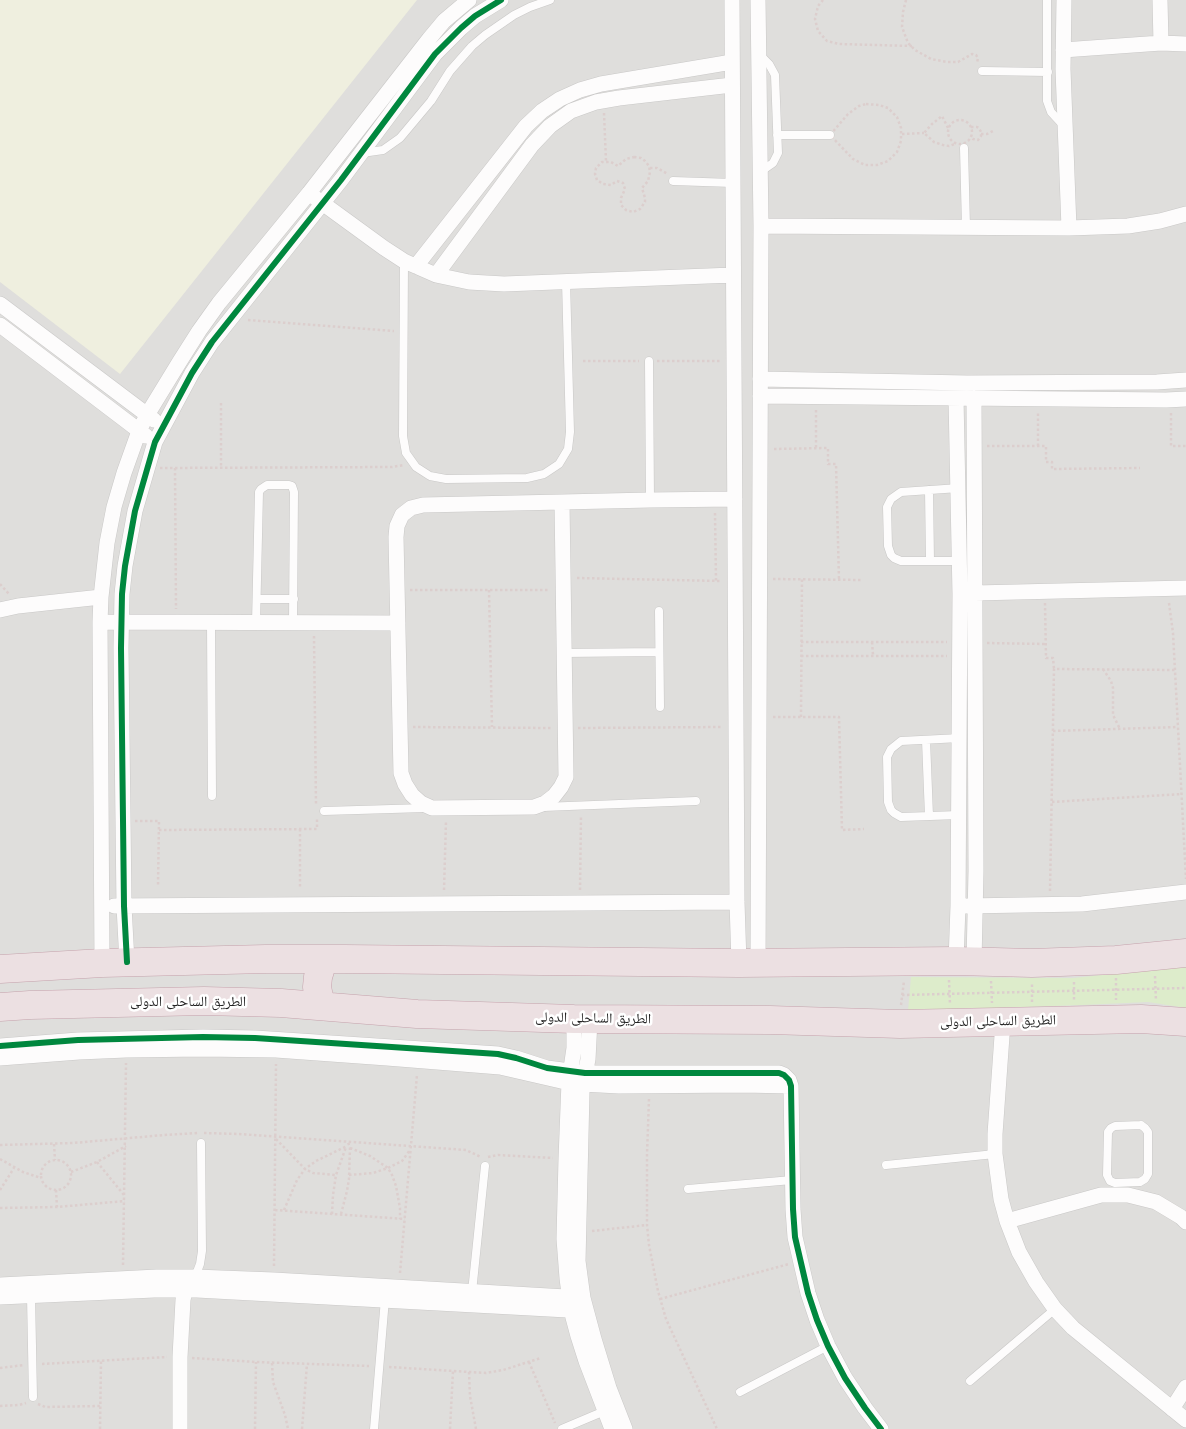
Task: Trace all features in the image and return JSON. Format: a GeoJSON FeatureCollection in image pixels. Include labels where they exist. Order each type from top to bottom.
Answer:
{"type":"FeatureCollection","features":[{"type":"Feature","properties":{"kind":"highway"},"geometry":{"type":"LineString","coordinates":[[0,969],[114,963],[282,959],[748,963],[1074,963],[1186,953]]}},
{"type":"Feature","properties":{"kind":"highway"},"geometry":{"type":"LineString","coordinates":[[281,1003],[287,995],[290,986],[290,976],[282,959]]}},
{"type":"Feature","properties":{"kind":"highway"},"geometry":{"type":"LineString","coordinates":[[324,1006],[319,997],[317,987],[321,967],[326,959]]}},
{"type":"Feature","properties":{"kind":"highway","name":"الطريق الساحلى الدولى"},"geometry":{"type":"LineString","coordinates":[[0,1007],[195,1001],[281,1003],[417,1014],[582,1019],[770,1020],[900,1024],[1116,1019],[1186,1022]]}},
{"type":"Feature","properties":{"kind":"street"},"geometry":{"type":"LineString","coordinates":[[114,963],[103,906],[100,622],[107,542],[114,507],[139,431],[199,331],[219,304],[309,193],[429,39],[444,21],[469,0]]}},
{"type":"Feature","properties":{"kind":"street"},"geometry":{"type":"LineString","coordinates":[[114,963],[124,906],[122,594],[129,538],[135,511],[156,442],[202,357],[229,319],[362,153],[436,54],[448,40],[476,16],[501,0]]}},
{"type":"Feature","properties":{"kind":"street"},"geometry":{"type":"LineString","coordinates":[[732,0],[738,902],[748,963]]}},
{"type":"Feature","properties":{"kind":"street"},"geometry":{"type":"LineString","coordinates":[[748,963],[759,717],[761,226],[758,0]]}},
{"type":"Feature","properties":{"kind":"street"},"geometry":{"type":"LineString","coordinates":[[1064,0],[1063,69],[1069,228]]}},
{"type":"Feature","properties":{"kind":"street"},"geometry":{"type":"LineString","coordinates":[[1160,0],[1161,43]]}},
{"type":"Feature","properties":{"kind":"street"},"geometry":{"type":"LineString","coordinates":[[1063,50],[1161,43],[1186,44]]}},
{"type":"Feature","properties":{"kind":"street"},"geometry":{"type":"LineString","coordinates":[[410,264],[526,126],[542,111],[560,99],[580,90],[601,84],[732,62]]}},
{"type":"Feature","properties":{"kind":"street"},"geometry":{"type":"LineString","coordinates":[[436,275],[532,145],[550,126],[571,112],[596,102],[732,85]]}},
{"type":"Feature","properties":{"kind":"street"},"geometry":{"type":"LineString","coordinates":[[309,193],[384,248],[410,264],[436,275],[469,282],[504,284],[733,275]]}},
{"type":"Feature","properties":{"kind":"street"},"geometry":{"type":"LineString","coordinates":[[761,226],[1069,228],[1128,226],[1160,221],[1186,214]]}},
{"type":"Feature","properties":{"kind":"street"},"geometry":{"type":"LineString","coordinates":[[0,304],[163,426]]}},
{"type":"Feature","properties":{"kind":"street"},"geometry":{"type":"LineString","coordinates":[[0,325],[156,442]]}},
{"type":"Feature","properties":{"kind":"street"},"geometry":{"type":"LineString","coordinates":[[760,379],[967,383],[1157,382],[1186,380]]}},
{"type":"Feature","properties":{"kind":"street"},"geometry":{"type":"LineString","coordinates":[[1157,382],[1172,400]]}},
{"type":"Feature","properties":{"kind":"street"},"geometry":{"type":"LineString","coordinates":[[760,396],[1172,400]]}},
{"type":"Feature","properties":{"kind":"street"},"geometry":{"type":"LineString","coordinates":[[956,398],[960,561],[976,905],[967,962]]}},
{"type":"Feature","properties":{"kind":"street"},"geometry":{"type":"LineString","coordinates":[[967,962],[958,906],[959,815],[960,738],[965,647],[975,592],[974,398]]}},
{"type":"Feature","properties":{"kind":"street"},"geometry":{"type":"LineString","coordinates":[[562,502],[566,777],[561,788],[545,803],[534,807],[439,808],[421,803],[405,784],[401,773],[397,526],[402,515],[411,508],[423,505],[650,500],[735,499]]}},
{"type":"Feature","properties":{"kind":"street"},"geometry":{"type":"LineString","coordinates":[[975,592],[1186,588]]}},
{"type":"Feature","properties":{"kind":"street"},"geometry":{"type":"LineString","coordinates":[[0,610],[18,606],[102,597]]}},
{"type":"Feature","properties":{"kind":"street"},"geometry":{"type":"LineString","coordinates":[[100,622],[398,623]]}},
{"type":"Feature","properties":{"kind":"street"},"geometry":{"type":"LineString","coordinates":[[958,906],[1090,903],[1186,892]]}},
{"type":"Feature","properties":{"kind":"street"},"geometry":{"type":"LineString","coordinates":[[103,906],[738,902]]}},
{"type":"Feature","properties":{"kind":"street"},"geometry":{"type":"LineString","coordinates":[[577,1304],[578,1233],[574,1055],[582,1019]]}},
{"type":"Feature","properties":{"kind":"street"},"geometry":{"type":"LineString","coordinates":[[998,1022],[995,1154],[1000,1192],[1007,1221],[1019,1252],[1036,1282],[1073,1328],[1186,1420]]}},
{"type":"Feature","properties":{"kind":"street"},"geometry":{"type":"LineString","coordinates":[[0,1046],[78,1040],[203,1037],[255,1038],[498,1054],[576,1078],[779,1073],[787,1077],[791,1086],[792,1180],[795,1228],[800,1261],[811,1302],[828,1346],[845,1378],[881,1429]]}},
{"type":"Feature","properties":{"kind":"street"},"geometry":{"type":"LineString","coordinates":[[0,1058],[126,1050],[276,1050],[500,1067],[576,1078],[649,1085],[791,1086]]}},
{"type":"Feature","properties":{"kind":"street"},"geometry":{"type":"LineString","coordinates":[[576,1078],[566,1159],[564,1239],[577,1304],[600,1360],[610,1408],[612,1429]]}},
{"type":"Feature","properties":{"kind":"street"},"geometry":{"type":"LineString","coordinates":[[1007,1221],[1128,1189],[1156,1202],[1186,1222]]}},
{"type":"Feature","properties":{"kind":"street"},"geometry":{"type":"LineString","coordinates":[[0,1285],[157,1277],[195,1277],[274,1280],[472,1298],[577,1304]]}},
{"type":"Feature","properties":{"kind":"street"},"geometry":{"type":"LineString","coordinates":[[180,1429],[180,1357],[183,1300],[185,1290],[195,1277]]}},
{"type":"Feature","properties":{"kind":"street"},"geometry":{"type":"LineString","coordinates":[[0,1297],[154,1290],[390,1291]]}},
{"type":"Feature","properties":{"kind":"street"},"geometry":{"type":"LineString","coordinates":[[1172,1409],[1186,1386]]}},
{"type":"Feature","properties":{"kind":"street"},"geometry":{"type":"LineString","coordinates":[[610,1408],[625,1429]]}},
{"type":"Feature","properties":{"kind":"lane"},"geometry":{"type":"LineString","coordinates":[[362,153],[383,150],[400,138],[431,100],[450,71],[485,34],[514,15],[550,0]]}},
{"type":"Feature","properties":{"kind":"lane"},"geometry":{"type":"LineString","coordinates":[[1047,0],[1048,72],[1046,95],[1051,112],[1066,127]]}},
{"type":"Feature","properties":{"kind":"lane"},"geometry":{"type":"LineString","coordinates":[[759,54],[769,64],[775,75],[778,153],[769,167],[760,172]]}},
{"type":"Feature","properties":{"kind":"lane"},"geometry":{"type":"LineString","coordinates":[[982,71],[1048,72]]}},
{"type":"Feature","properties":{"kind":"lane"},"geometry":{"type":"LineString","coordinates":[[777,135],[830,135]]}},
{"type":"Feature","properties":{"kind":"lane"},"geometry":{"type":"LineString","coordinates":[[964,148],[966,227]]}},
{"type":"Feature","properties":{"kind":"lane"},"geometry":{"type":"LineString","coordinates":[[673,181],[733,183]]}},
{"type":"Feature","properties":{"kind":"lane"},"geometry":{"type":"LineString","coordinates":[[410,264],[403,332],[403,436],[406,453],[416,467],[430,476],[446,479],[527,478],[544,474],[558,464],[568,449],[570,432],[566,281]]}},
{"type":"Feature","properties":{"kind":"lane"},"geometry":{"type":"LineString","coordinates":[[648,361],[650,500]]}},
{"type":"Feature","properties":{"kind":"lane"},"geometry":{"type":"LineString","coordinates":[[256,623],[259,492],[267,485],[289,485],[294,489],[293,623]]}},
{"type":"Feature","properties":{"kind":"lane"},"geometry":{"type":"LineString","coordinates":[[958,488],[901,492],[891,499],[887,507],[888,546],[891,554],[901,561],[960,561]]}},
{"type":"Feature","properties":{"kind":"lane"},"geometry":{"type":"LineString","coordinates":[[929,490],[930,561]]}},
{"type":"Feature","properties":{"kind":"lane"},"geometry":{"type":"LineString","coordinates":[[256,599],[294,599]]}},
{"type":"Feature","properties":{"kind":"lane"},"geometry":{"type":"LineString","coordinates":[[659,611],[660,707]]}},
{"type":"Feature","properties":{"kind":"lane"},"geometry":{"type":"LineString","coordinates":[[211,622],[212,796]]}},
{"type":"Feature","properties":{"kind":"lane"},"geometry":{"type":"LineString","coordinates":[[564,653],[660,652]]}},
{"type":"Feature","properties":{"kind":"lane"},"geometry":{"type":"LineString","coordinates":[[959,815],[897,815],[891,810],[888,802],[887,756],[891,749],[901,741],[960,738]]}},
{"type":"Feature","properties":{"kind":"lane"},"geometry":{"type":"LineString","coordinates":[[926,740],[929,816]]}},
{"type":"Feature","properties":{"kind":"lane"},"geometry":{"type":"LineString","coordinates":[[534,807],[696,802]]}},
{"type":"Feature","properties":{"kind":"lane"},"geometry":{"type":"LineString","coordinates":[[324,811],[439,808]]}},
{"type":"Feature","properties":{"kind":"lane"},"geometry":{"type":"LineString","coordinates":[[1141,1125],[1148,1132],[1148,1174],[1145,1179],[1128,1189],[1110,1181],[1108,1175],[1108,1132],[1115,1126],[1141,1125]]}},
{"type":"Feature","properties":{"kind":"lane"},"geometry":{"type":"LineString","coordinates":[[195,1277],[202,1251],[201,1143]]}},
{"type":"Feature","properties":{"kind":"lane"},"geometry":{"type":"LineString","coordinates":[[886,1165],[995,1154]]}},
{"type":"Feature","properties":{"kind":"lane"},"geometry":{"type":"LineString","coordinates":[[472,1298],[485,1166]]}},
{"type":"Feature","properties":{"kind":"lane"},"geometry":{"type":"LineString","coordinates":[[688,1189],[792,1180]]}},
{"type":"Feature","properties":{"kind":"lane"},"geometry":{"type":"LineString","coordinates":[[374,1429],[379,1367],[390,1291]]}},
{"type":"Feature","properties":{"kind":"lane"},"geometry":{"type":"LineString","coordinates":[[31,1296],[33,1397]]}},
{"type":"Feature","properties":{"kind":"lane"},"geometry":{"type":"LineString","coordinates":[[970,1381],[1056,1309]]}},
{"type":"Feature","properties":{"kind":"lane"},"geometry":{"type":"LineString","coordinates":[[740,1392],[828,1346]]}},
{"type":"Feature","properties":{"kind":"lane"},"geometry":{"type":"LineString","coordinates":[[562,1429],[610,1408]]}},
{"type":"Feature","properties":{"kind":"path"},"geometry":{"type":"LineString","coordinates":[[823,0],[818,6],[814,19],[818,31],[827,41],[839,44],[912,46]]}},
{"type":"Feature","properties":{"kind":"path"},"geometry":{"type":"LineString","coordinates":[[906,0],[902,27],[908,43],[923,55],[939,61],[958,62],[972,54],[976,55],[978,58],[977,68],[979,71],[982,71]]}},
{"type":"Feature","properties":{"kind":"path"},"geometry":{"type":"LineString","coordinates":[[604,101],[606,161]]}},
{"type":"Feature","properties":{"kind":"path"},"geometry":{"type":"LineString","coordinates":[[866,104],[882,106],[893,112],[902,134],[900,147],[892,157],[882,163],[871,166],[853,160],[830,135],[848,114],[866,104]]}},
{"type":"Feature","properties":{"kind":"path"},"geometry":{"type":"LineString","coordinates":[[924,133],[942,116],[948,128],[948,137],[955,144]]}},
{"type":"Feature","properties":{"kind":"path"},"geometry":{"type":"LineString","coordinates":[[902,134],[924,133],[934,142],[949,146],[964,144],[971,137],[971,128],[964,121],[960,120],[951,124],[948,128]]}},
{"type":"Feature","properties":{"kind":"path"},"geometry":{"type":"LineString","coordinates":[[971,128],[974,126],[979,128],[981,134],[978,140],[971,137]]}},
{"type":"Feature","properties":{"kind":"path"},"geometry":{"type":"LineString","coordinates":[[981,134],[987,134],[995,130]]}},
{"type":"Feature","properties":{"kind":"path"},"geometry":{"type":"LineString","coordinates":[[638,157],[646,161],[649,168],[650,177],[642,188],[645,202],[637,211],[629,212],[623,208],[620,201],[625,189],[623,183],[617,181],[607,185],[600,182],[596,177],[596,168],[606,161],[618,166],[626,159],[638,157]]}},
{"type":"Feature","properties":{"kind":"path"},"geometry":{"type":"LineString","coordinates":[[649,168],[662,170],[673,181]]}},
{"type":"Feature","properties":{"kind":"path"},"geometry":{"type":"LineString","coordinates":[[229,319],[403,332]]}},
{"type":"Feature","properties":{"kind":"path"},"geometry":{"type":"LineString","coordinates":[[816,397],[816,449]]}},
{"type":"Feature","properties":{"kind":"path"},"geometry":{"type":"LineString","coordinates":[[1038,399],[1038,446]]}},
{"type":"Feature","properties":{"kind":"path"},"geometry":{"type":"LineString","coordinates":[[1172,400],[1170,446],[1186,446]]}},
{"type":"Feature","properties":{"kind":"path"},"geometry":{"type":"LineString","coordinates":[[221,403],[221,467]]}},
{"type":"Feature","properties":{"kind":"path"},"geometry":{"type":"LineString","coordinates":[[975,446],[1046,446],[1046,462],[1052,462],[1052,469],[1140,468]]}},
{"type":"Feature","properties":{"kind":"path"},"geometry":{"type":"LineString","coordinates":[[760,449],[828,448],[828,464],[836,464],[839,580]]}},
{"type":"Feature","properties":{"kind":"path"},"geometry":{"type":"LineString","coordinates":[[147,468],[397,467],[412,461]]}},
{"type":"Feature","properties":{"kind":"path"},"geometry":{"type":"LineString","coordinates":[[175,468],[176,622]]}},
{"type":"Feature","properties":{"kind":"path"},"geometry":{"type":"LineString","coordinates":[[715,500],[716,581]]}},
{"type":"Feature","properties":{"kind":"path"},"geometry":{"type":"LineString","coordinates":[[759,579],[863,580]]}},
{"type":"Feature","properties":{"kind":"path"},"geometry":{"type":"LineString","coordinates":[[801,717],[802,579]]}},
{"type":"Feature","properties":{"kind":"path"},"geometry":{"type":"LineString","coordinates":[[397,590],[489,590],[563,584],[735,582]]}},
{"type":"Feature","properties":{"kind":"path"},"geometry":{"type":"LineString","coordinates":[[1167,589],[1173,633],[1186,880]]}},
{"type":"Feature","properties":{"kind":"path"},"geometry":{"type":"LineString","coordinates":[[489,590],[492,727]]}},
{"type":"Feature","properties":{"kind":"path"},"geometry":{"type":"LineString","coordinates":[[1045,592],[1046,658],[1053,658],[1054,669],[1050,904]]}},
{"type":"Feature","properties":{"kind":"path"},"geometry":{"type":"LineString","coordinates":[[159,830],[317,829],[314,623]]}},
{"type":"Feature","properties":{"kind":"path"},"geometry":{"type":"LineString","coordinates":[[801,642],[872,642],[965,647]]}},
{"type":"Feature","properties":{"kind":"path"},"geometry":{"type":"LineString","coordinates":[[872,642],[873,656]]}},
{"type":"Feature","properties":{"kind":"path"},"geometry":{"type":"LineString","coordinates":[[801,656],[873,656],[965,647],[1046,644]]}},
{"type":"Feature","properties":{"kind":"path"},"geometry":{"type":"LineString","coordinates":[[1054,669],[1175,670]]}},
{"type":"Feature","properties":{"kind":"path"},"geometry":{"type":"LineString","coordinates":[[1103,669],[1111,681],[1114,694],[1114,715],[1120,729]]}},
{"type":"Feature","properties":{"kind":"path"},"geometry":{"type":"LineString","coordinates":[[759,717],[839,717],[842,830],[864,829]]}},
{"type":"Feature","properties":{"kind":"path"},"geometry":{"type":"LineString","coordinates":[[1053,731],[1178,727]]}},
{"type":"Feature","properties":{"kind":"path"},"geometry":{"type":"LineString","coordinates":[[1052,802],[1182,794]]}},
{"type":"Feature","properties":{"kind":"path"},"geometry":{"type":"LineString","coordinates":[[579,904],[582,805]]}},
{"type":"Feature","properties":{"kind":"path"},"geometry":{"type":"LineString","coordinates":[[439,808],[443,904]]}},
{"type":"Feature","properties":{"kind":"path"},"geometry":{"type":"LineString","coordinates":[[123,821],[159,821],[158,886]]}},
{"type":"Feature","properties":{"kind":"path"},"geometry":{"type":"LineString","coordinates":[[300,829],[300,887]]}},
{"type":"Feature","properties":{"kind":"path"},"geometry":{"type":"LineString","coordinates":[[1154,957],[1157,1020]]}},
{"type":"Feature","properties":{"kind":"path"},"geometry":{"type":"LineString","coordinates":[[1116,960],[1116,1019]]}},
{"type":"Feature","properties":{"kind":"path"},"geometry":{"type":"LineString","coordinates":[[900,1024],[906,962]]}},
{"type":"Feature","properties":{"kind":"path"},"geometry":{"type":"LineString","coordinates":[[950,1023],[950,994],[967,962],[992,993],[998,1022]]}},
{"type":"Feature","properties":{"kind":"path"},"geometry":{"type":"LineString","coordinates":[[1031,1021],[1032,963]]}},
{"type":"Feature","properties":{"kind":"path"},"geometry":{"type":"LineString","coordinates":[[1074,963],[1074,1020]]}},
{"type":"Feature","properties":{"kind":"path"},"geometry":{"type":"LineString","coordinates":[[902,995],[1186,988]]}},
{"type":"Feature","properties":{"kind":"path"},"geometry":{"type":"LineString","coordinates":[[122,1279],[126,1145],[126,1050]]}},
{"type":"Feature","properties":{"kind":"path"},"geometry":{"type":"LineString","coordinates":[[274,1280],[276,1050]]}},
{"type":"Feature","properties":{"kind":"path"},"geometry":{"type":"LineString","coordinates":[[390,1291],[405,1219],[419,1060]]}},
{"type":"Feature","properties":{"kind":"path"},"geometry":{"type":"LineString","coordinates":[[649,1085],[647,1154],[647,1225],[649,1245],[666,1319],[717,1429]]}},
{"type":"Feature","properties":{"kind":"path"},"geometry":{"type":"LineString","coordinates":[[0,1145],[54,1144],[202,1133],[348,1145],[466,1150],[482,1158],[501,1155],[566,1159]]}},
{"type":"Feature","properties":{"kind":"path"},"geometry":{"type":"LineString","coordinates":[[276,1138],[305,1169],[313,1173],[336,1175]]}},
{"type":"Feature","properties":{"kind":"path"},"geometry":{"type":"LineString","coordinates":[[54,1144],[55,1160]]}},
{"type":"Feature","properties":{"kind":"path"},"geometry":{"type":"LineString","coordinates":[[71,1172],[97,1162],[126,1145]]}},
{"type":"Feature","properties":{"kind":"path"},"geometry":{"type":"LineString","coordinates":[[348,1145],[388,1168],[396,1186],[400,1219]]}},
{"type":"Feature","properties":{"kind":"path"},"geometry":{"type":"LineString","coordinates":[[284,1210],[297,1180],[305,1169],[316,1161],[348,1145]]}},
{"type":"Feature","properties":{"kind":"path"},"geometry":{"type":"LineString","coordinates":[[340,1214],[347,1191],[349,1175],[348,1145]]}},
{"type":"Feature","properties":{"kind":"path"},"geometry":{"type":"LineString","coordinates":[[332,1214],[336,1175],[341,1157],[348,1145]]}},
{"type":"Feature","properties":{"kind":"path"},"geometry":{"type":"LineString","coordinates":[[349,1175],[373,1173],[388,1168],[402,1160],[411,1147]]}},
{"type":"Feature","properties":{"kind":"path"},"geometry":{"type":"LineString","coordinates":[[0,1159],[14,1168],[42,1178]]}},
{"type":"Feature","properties":{"kind":"path"},"geometry":{"type":"LineString","coordinates":[[55,1160],[66,1164],[71,1172],[68,1184],[56,1190],[47,1187],[41,1174],[47,1163],[55,1160]]}},
{"type":"Feature","properties":{"kind":"path"},"geometry":{"type":"LineString","coordinates":[[97,1162],[125,1196]]}},
{"type":"Feature","properties":{"kind":"path"},"geometry":{"type":"LineString","coordinates":[[0,1190],[14,1168]]}},
{"type":"Feature","properties":{"kind":"path"},"geometry":{"type":"LineString","coordinates":[[56,1190],[57,1207]]}},
{"type":"Feature","properties":{"kind":"path"},"geometry":{"type":"LineString","coordinates":[[0,1208],[57,1207],[125,1201]]}},
{"type":"Feature","properties":{"kind":"path"},"geometry":{"type":"LineString","coordinates":[[275,1210],[405,1219]]}},
{"type":"Feature","properties":{"kind":"path"},"geometry":{"type":"LineString","coordinates":[[578,1233],[647,1225]]}},
{"type":"Feature","properties":{"kind":"path"},"geometry":{"type":"LineString","coordinates":[[660,1299],[800,1261]]}},
{"type":"Feature","properties":{"kind":"path"},"geometry":{"type":"LineString","coordinates":[[0,1368],[101,1360],[180,1357],[272,1363],[494,1372],[540,1358]]}},
{"type":"Feature","properties":{"kind":"path"},"geometry":{"type":"LineString","coordinates":[[100,1429],[101,1360]]}},
{"type":"Feature","properties":{"kind":"path"},"geometry":{"type":"LineString","coordinates":[[255,1429],[256,1362]]}},
{"type":"Feature","properties":{"kind":"path"},"geometry":{"type":"LineString","coordinates":[[529,1362],[558,1429]]}},
{"type":"Feature","properties":{"kind":"path"},"geometry":{"type":"LineString","coordinates":[[272,1363],[273,1382],[288,1429]]}},
{"type":"Feature","properties":{"kind":"path"},"geometry":{"type":"LineString","coordinates":[[302,1429],[307,1364]]}},
{"type":"Feature","properties":{"kind":"path"},"geometry":{"type":"LineString","coordinates":[[450,1429],[453,1371]]}},
{"type":"Feature","properties":{"kind":"path"},"geometry":{"type":"LineString","coordinates":[[469,1372],[470,1396],[476,1429]]}},
{"type":"Feature","properties":{"kind":"path"},"geometry":{"type":"LineString","coordinates":[[0,1406],[19,1405],[33,1397],[35,1402],[45,1407],[100,1406]]}},
{"type":"Feature","properties":{"kind":"shaded area"},"geometry":{"type":"Polygon","coordinates":[[[0,0],[1186,0],[1186,1429],[0,1429],[0,0]]]}},
{"type":"Feature","properties":{"kind":"green space"},"geometry":{"type":"Polygon","coordinates":[[[0,0],[417,0],[120,374],[0,282],[0,0]]]}},
{"type":"Feature","properties":{"kind":"green space"},"geometry":{"type":"Polygon","coordinates":[[[1186,966],[1186,1008],[1148,1002],[908,1011],[911,977],[1073,978],[1186,966]]]}},
{"type":"Feature","properties":{"kind":"cycle path"},"geometry":{"type":"LineString","coordinates":[[127,962],[124,906],[122,594],[135,511],[155,442],[192,373],[212,342],[341,180],[435,54],[475,16],[501,0]]}},
{"type":"Feature","properties":{"kind":"cycle path"},"geometry":{"type":"LineString","coordinates":[[0,1046],[78,1040],[203,1037],[255,1038],[498,1054],[547,1068],[585,1073],[779,1073],[784,1075],[789,1080],[791,1086],[795,1237],[808,1293],[828,1346],[845,1378],[881,1429]]}}]}
